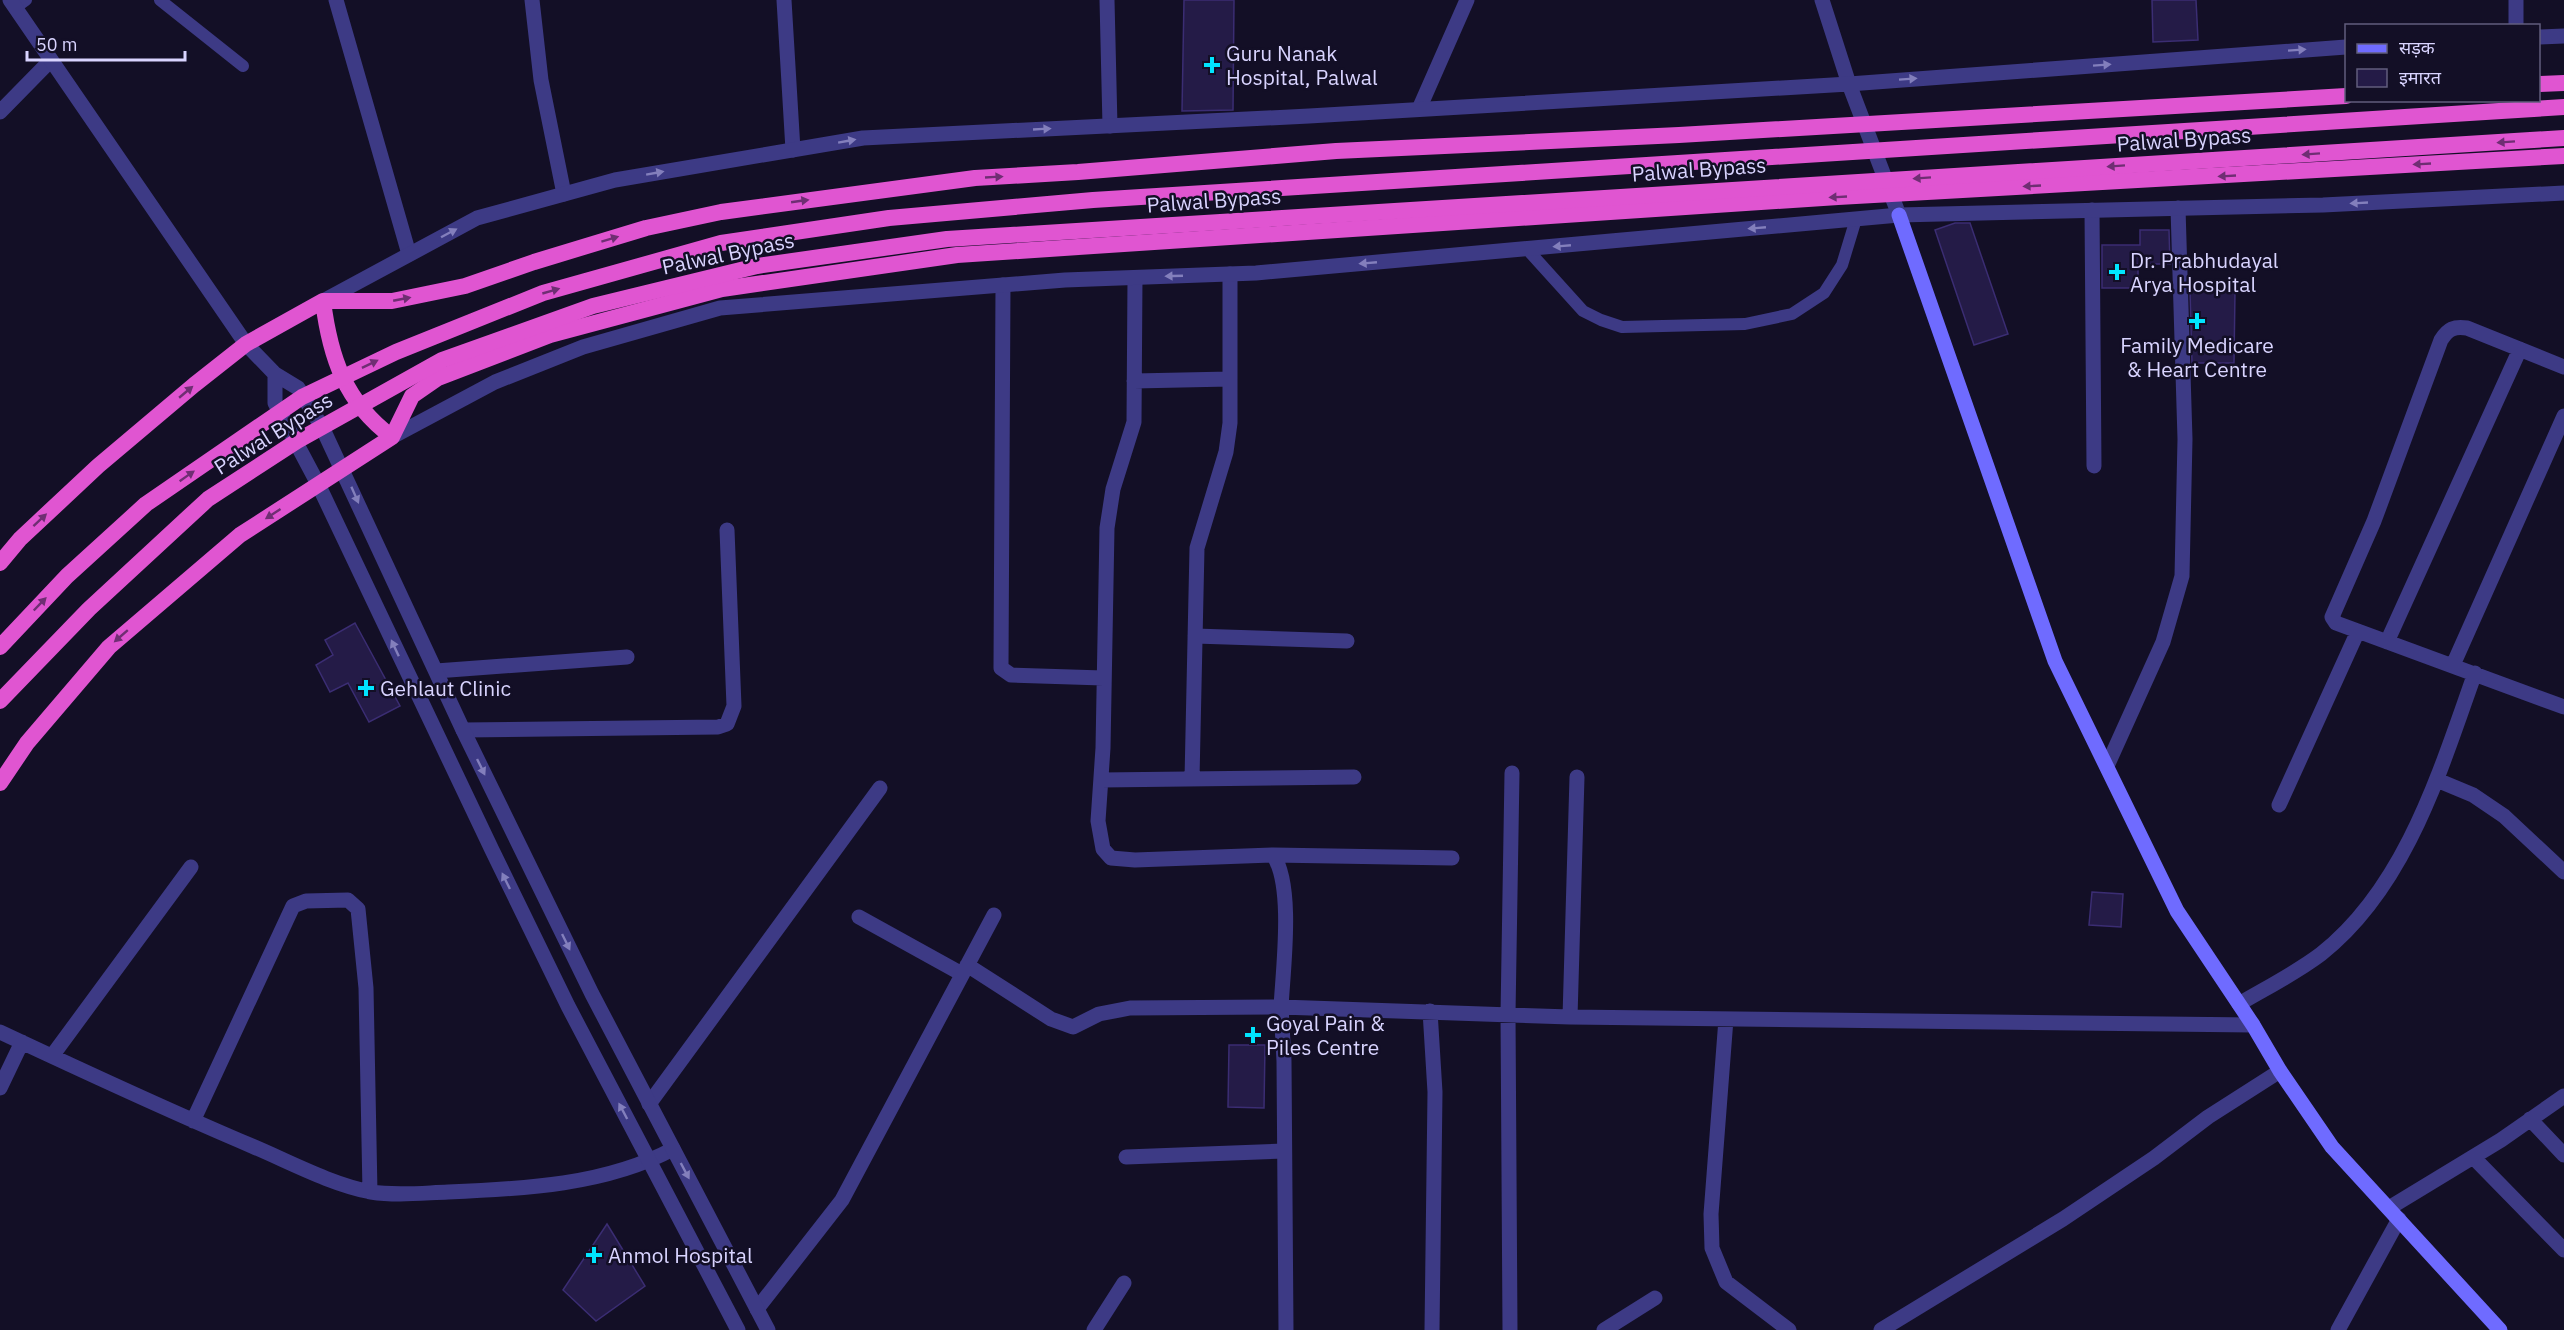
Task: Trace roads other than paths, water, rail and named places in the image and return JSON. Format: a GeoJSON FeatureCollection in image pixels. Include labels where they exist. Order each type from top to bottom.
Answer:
{"type":"FeatureCollection","features":[{"type":"Feature","properties":{"kind":"highway"},"geometry":{"type":"LineString","coordinates":[[2540,84],[2564,83]]}},
{"type":"Feature","properties":{"kind":"highway"},"geometry":{"type":"LineString","coordinates":[[0,563],[20,539],[98,466],[246,344],[323,301],[392,301],[465,286],[646,228],[721,212],[975,178],[1336,151],[1865,124],[2345,96]]}},
{"type":"Feature","properties":{"kind":"highway","name":"Palwal Bypass"},"geometry":{"type":"LineString","coordinates":[[0,647],[67,576],[146,504],[303,397],[396,352],[543,293],[721,243],[889,218],[1093,200],[2564,107]]}},
{"type":"Feature","properties":{"kind":"highway","name":"Palwal Bypass"},"geometry":{"type":"LineString","coordinates":[[0,701],[89,609],[208,500],[297,441],[442,360],[593,306],[757,266],[946,239],[1888,187],[2564,138]]}},
{"type":"Feature","properties":{"kind":"highway"},"geometry":{"type":"LineString","coordinates":[[0,783],[27,743],[109,647],[240,535],[392,437],[412,396],[438,378],[550,335],[722,289],[957,255],[1888,187],[2564,156]]}},
{"type":"Feature","properties":{"kind":"highway"},"geometry":{"type":"LineString","coordinates":[[323,301],[327,333],[349,394],[372,422],[392,437]]}},
{"type":"Feature","properties":{"kind":"main road"},"geometry":{"type":"LineString","coordinates":[[1899,215],[2055,661],[2177,911],[2332,1147],[2500,1330]]}},
{"type":"Feature","properties":{"kind":"street"},"geometry":{"type":"LineString","coordinates":[[336,0],[409,254]]}},
{"type":"Feature","properties":{"kind":"street"},"geometry":{"type":"LineString","coordinates":[[532,0],[541,80],[564,194]]}},
{"type":"Feature","properties":{"kind":"street"},"geometry":{"type":"LineString","coordinates":[[784,0],[793,150]]}},
{"type":"Feature","properties":{"kind":"street"},"geometry":{"type":"LineString","coordinates":[[1107,0],[1110,126]]}},
{"type":"Feature","properties":{"kind":"street"},"geometry":{"type":"LineString","coordinates":[[1419,109],[1467,0]]}},
{"type":"Feature","properties":{"kind":"street"},"geometry":{"type":"LineString","coordinates":[[1822,0],[1850,84],[1899,215]]}},
{"type":"Feature","properties":{"kind":"street"},"geometry":{"type":"LineString","coordinates":[[2516,0],[2516,24]]}},
{"type":"Feature","properties":{"kind":"street"},"geometry":{"type":"LineString","coordinates":[[17,3],[51,60],[246,344],[275,374],[298,388],[322,427],[463,730],[592,994],[768,1330]]}},
{"type":"Feature","properties":{"kind":"street"},"geometry":{"type":"LineString","coordinates":[[2540,37],[2564,36]]}},
{"type":"Feature","properties":{"kind":"street"},"geometry":{"type":"LineString","coordinates":[[323,301],[477,219],[615,180],[863,138],[1850,84],[2345,47]]}},
{"type":"Feature","properties":{"kind":"street"},"geometry":{"type":"LineString","coordinates":[[0,112],[51,60]]}},
{"type":"Feature","properties":{"kind":"street"},"geometry":{"type":"LineString","coordinates":[[392,437],[495,382],[572,351],[720,308],[1003,285],[1230,274],[1899,215],[2178,208],[2564,193]]}},
{"type":"Feature","properties":{"kind":"street"},"geometry":{"type":"LineString","coordinates":[[2106,766],[2163,642],[2182,576],[2185,439],[2178,208]]}},
{"type":"Feature","properties":{"kind":"street"},"geometry":{"type":"LineString","coordinates":[[2092,210],[2094,466]]}},
{"type":"Feature","properties":{"kind":"street"},"geometry":{"type":"LineString","coordinates":[[1192,779],[1197,548],[1226,452],[1230,423],[1230,274]]}},
{"type":"Feature","properties":{"kind":"street"},"geometry":{"type":"LineString","coordinates":[[1135,278],[1134,422],[1113,489],[1107,528],[1098,820],[1103,849],[1111,858],[1182,861],[1273,855],[1452,858]]}},
{"type":"Feature","properties":{"kind":"street"},"geometry":{"type":"LineString","coordinates":[[1003,285],[1001,668],[1011,675],[1103,678]]}},
{"type":"Feature","properties":{"kind":"street"},"geometry":{"type":"LineString","coordinates":[[2564,367],[2457,327],[2446,332],[2440,339],[2374,521],[2332,613],[2333,622],[2564,707]]}},
{"type":"Feature","properties":{"kind":"street"},"geometry":{"type":"LineString","coordinates":[[2387,642],[2520,349]]}},
{"type":"Feature","properties":{"kind":"street"},"geometry":{"type":"LineString","coordinates":[[275,374],[275,403],[318,484],[548,965],[738,1330]]}},
{"type":"Feature","properties":{"kind":"street"},"geometry":{"type":"LineString","coordinates":[[1134,381],[1230,379]]}},
{"type":"Feature","properties":{"kind":"street"},"geometry":{"type":"LineString","coordinates":[[2453,665],[2564,416]]}},
{"type":"Feature","properties":{"kind":"street"},"geometry":{"type":"LineString","coordinates":[[463,730],[718,727],[727,724],[734,706],[727,530]]}},
{"type":"Feature","properties":{"kind":"street"},"geometry":{"type":"LineString","coordinates":[[2279,805],[2358,631]]}},
{"type":"Feature","properties":{"kind":"street"},"geometry":{"type":"LineString","coordinates":[[1195,636],[1347,641]]}},
{"type":"Feature","properties":{"kind":"street"},"geometry":{"type":"LineString","coordinates":[[436,671],[627,657]]}},
{"type":"Feature","properties":{"kind":"street"},"geometry":{"type":"LineString","coordinates":[[2239,1004],[2319,955],[2357,918],[2380,890],[2397,862],[2437,780],[2475,673]]}},
{"type":"Feature","properties":{"kind":"street"},"geometry":{"type":"LineString","coordinates":[[1510,1330],[1508,1014],[1512,773]]}},
{"type":"Feature","properties":{"kind":"street"},"geometry":{"type":"LineString","coordinates":[[1101,780],[1354,777]]}},
{"type":"Feature","properties":{"kind":"street"},"geometry":{"type":"LineString","coordinates":[[1570,1017],[1577,777]]}},
{"type":"Feature","properties":{"kind":"street"},"geometry":{"type":"LineString","coordinates":[[2437,780],[2473,795],[2504,816],[2564,872]]}},
{"type":"Feature","properties":{"kind":"street"},"geometry":{"type":"LineString","coordinates":[[649,1104],[880,788]]}},
{"type":"Feature","properties":{"kind":"street"},"geometry":{"type":"LineString","coordinates":[[1273,855],[1282,869],[1284,890],[1281,1007],[1286,1330]]}},
{"type":"Feature","properties":{"kind":"street"},"geometry":{"type":"LineString","coordinates":[[52,1056],[191,867]]}},
{"type":"Feature","properties":{"kind":"street"},"geometry":{"type":"LineString","coordinates":[[194,1121],[293,906],[306,901],[348,900],[358,909],[366,988],[370,1192]]}},
{"type":"Feature","properties":{"kind":"street"},"geometry":{"type":"LineString","coordinates":[[757,1309],[842,1200],[994,915]]}},
{"type":"Feature","properties":{"kind":"street"},"geometry":{"type":"LineString","coordinates":[[859,917],[965,970],[1051,1019],[1073,1027],[1099,1014],[1130,1008],[1281,1007],[1570,1017],[2253,1025]]}},
{"type":"Feature","properties":{"kind":"street"},"geometry":{"type":"LineString","coordinates":[[1430,1011],[1435,1092],[1432,1330]]}},
{"type":"Feature","properties":{"kind":"street"},"geometry":{"type":"LineString","coordinates":[[1726,1019],[1711,1214],[1712,1248],[1726,1281],[1789,1330]]}},
{"type":"Feature","properties":{"kind":"street"},"geometry":{"type":"LineString","coordinates":[[0,1032],[194,1121],[326,1178],[370,1192],[399,1194],[534,1186],[602,1174],[650,1162],[673,1149]]}},
{"type":"Feature","properties":{"kind":"street"},"geometry":{"type":"LineString","coordinates":[[0,1088],[22,1042]]}},
{"type":"Feature","properties":{"kind":"street"},"geometry":{"type":"LineString","coordinates":[[1881,1330],[2063,1220],[2154,1158],[2208,1117],[2280,1071]]}},
{"type":"Feature","properties":{"kind":"street"},"geometry":{"type":"LineString","coordinates":[[2338,1330],[2394,1214],[2564,1096]]}},
{"type":"Feature","properties":{"kind":"street"},"geometry":{"type":"LineString","coordinates":[[2530,1119],[2564,1155]]}},
{"type":"Feature","properties":{"kind":"street"},"geometry":{"type":"LineString","coordinates":[[1126,1157],[1284,1151]]}},
{"type":"Feature","properties":{"kind":"street"},"geometry":{"type":"LineString","coordinates":[[2473,1157],[2564,1250]]}},
{"type":"Feature","properties":{"kind":"street"},"geometry":{"type":"LineString","coordinates":[[1094,1330],[1124,1283]]}},
{"type":"Feature","properties":{"kind":"street"},"geometry":{"type":"LineString","coordinates":[[1604,1330],[1655,1298]]}},
{"type":"Feature","properties":{"kind":"lane"},"geometry":{"type":"LineString","coordinates":[[160,0],[243,66]]}},
{"type":"Feature","properties":{"kind":"lane"},"geometry":{"type":"LineString","coordinates":[[1527,249],[1583,311],[1601,320],[1622,327],[1745,324],[1792,314],[1824,293],[1842,265],[1856,219]]}},
{"type":"Feature","properties":{"kind":"place","name":"Guru Nanak Hospital, Palwal"},"geometry":{"type":"Point","coordinates":[1212,65]}},
{"type":"Feature","properties":{"kind":"place","name":"Dr. Prabhudayal Arya Hospital"},"geometry":{"type":"Point","coordinates":[2117,272]}},
{"type":"Feature","properties":{"kind":"place","name":"Family Medicare & Heart Centre"},"geometry":{"type":"Point","coordinates":[2197,321]}},
{"type":"Feature","properties":{"kind":"place","name":"Gehlaut Clinic"},"geometry":{"type":"Point","coordinates":[366,688]}},
{"type":"Feature","properties":{"kind":"place","name":"Goyal Pain & Piles Centre"},"geometry":{"type":"Point","coordinates":[1253,1035]}},
{"type":"Feature","properties":{"kind":"place","name":"Anmol Hospital"},"geometry":{"type":"Point","coordinates":[594,1255]}}]}
